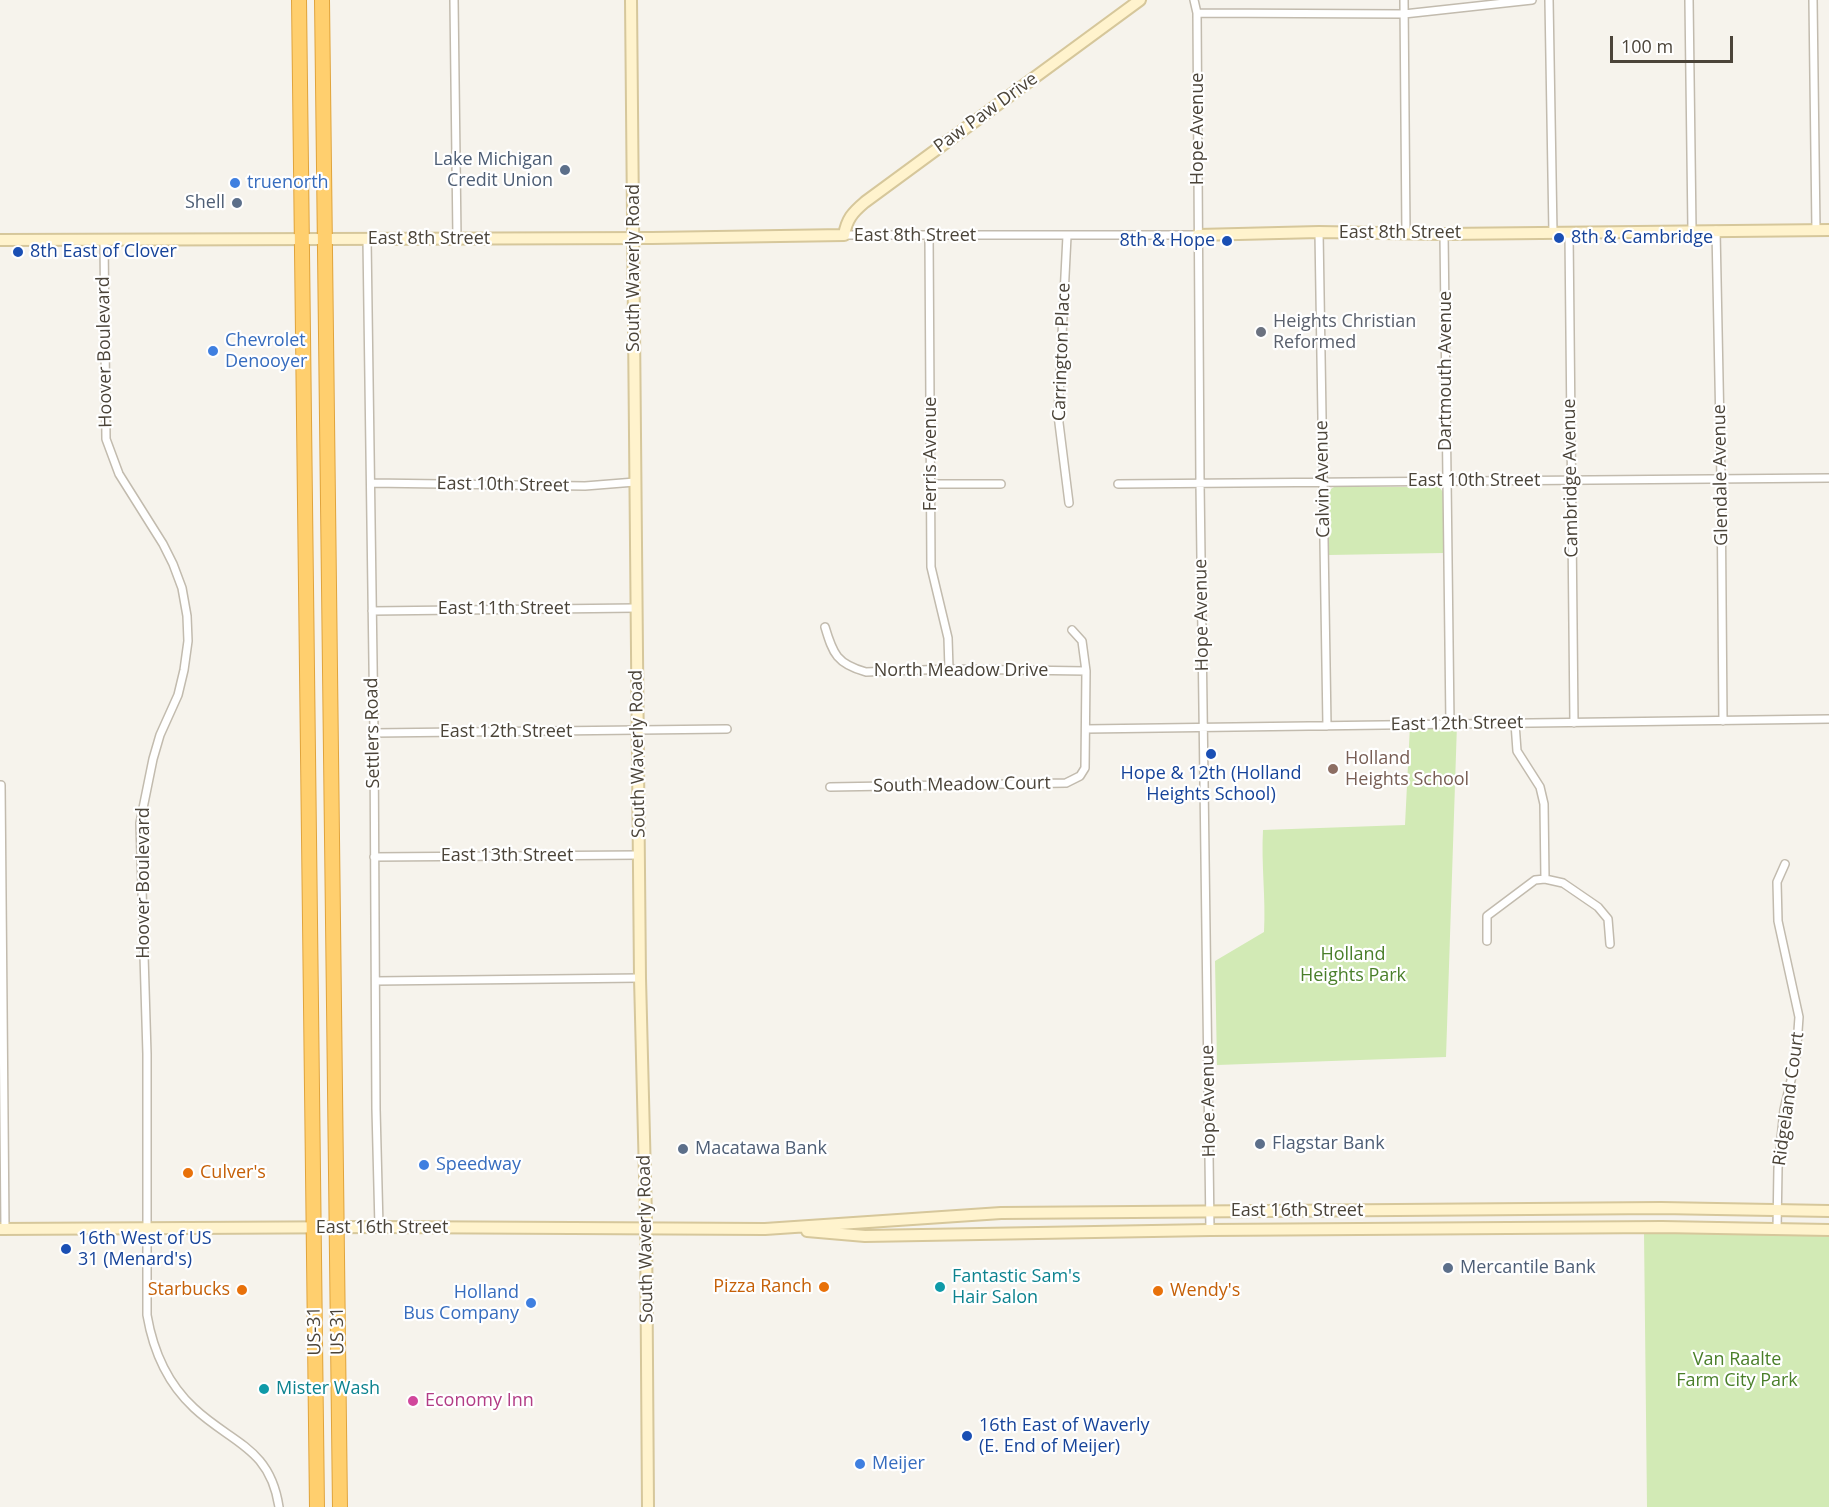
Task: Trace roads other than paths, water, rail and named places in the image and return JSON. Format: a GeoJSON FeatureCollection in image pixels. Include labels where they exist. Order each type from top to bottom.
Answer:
{"type":"FeatureCollection","features":[{"type":"Feature","properties":{"kind":"highway","name":"US 31"},"geometry":{"type":"LineString","coordinates":[[299,0],[314,1228]]}},
{"type":"Feature","properties":{"kind":"highway"},"geometry":{"type":"LineString","coordinates":[[315,0],[316,86],[323,109]]}},
{"type":"Feature","properties":{"kind":"highway","name":"US 31"},"geometry":{"type":"LineString","coordinates":[[322,0],[340,1507]]}},
{"type":"Feature","properties":{"kind":"highway"},"geometry":{"type":"LineString","coordinates":[[305,473],[315,484],[328,486]]}},
{"type":"Feature","properties":{"kind":"highway"},"geometry":{"type":"LineString","coordinates":[[311,986],[335,986]]}},
{"type":"Feature","properties":{"kind":"highway","name":"US-31"},"geometry":{"type":"LineString","coordinates":[[314,1228],[316,1507]]}},
{"type":"Feature","properties":{"kind":"highway"},"geometry":{"type":"LineString","coordinates":[[316,1475],[329,1489],[340,1490]]}},
{"type":"Feature","properties":{"kind":"main road","name":"South Waverly Road"},"geometry":{"type":"LineString","coordinates":[[631,0],[640,978],[646,1228],[648,1507]]}},
{"type":"Feature","properties":{"kind":"main road","name":"Paw Paw Drive"},"geometry":{"type":"LineString","coordinates":[[844,236],[846,222],[851,214],[865,202],[1140,0]]}},
{"type":"Feature","properties":{"kind":"main road","name":"East 8th Street"},"geometry":{"type":"LineString","coordinates":[[1198,236],[1319,232],[1444,234],[1829,230]]}},
{"type":"Feature","properties":{"kind":"main road","name":"East 8th Street"},"geometry":{"type":"LineString","coordinates":[[0,240],[844,236]]}},
{"type":"Feature","properties":{"kind":"main road","name":"East 16th Street"},"geometry":{"type":"LineString","coordinates":[[2,1229],[765,1228],[1000,1213],[1661,1208],[1777,1212],[1829,1211]]}},
{"type":"Feature","properties":{"kind":"main road","name":"East 16th Street"},"geometry":{"type":"LineString","coordinates":[[765,1228],[865,1236],[1210,1230],[1662,1227],[1829,1230]]}},
{"type":"Feature","properties":{"kind":"street"},"geometry":{"type":"LineString","coordinates":[[454,0],[457,238]]}},
{"type":"Feature","properties":{"kind":"street","name":"Hope Avenue"},"geometry":{"type":"LineString","coordinates":[[1194,0],[1197,13],[1200,483],[1210,1230]]}},
{"type":"Feature","properties":{"kind":"street"},"geometry":{"type":"LineString","coordinates":[[1404,0],[1406,233]]}},
{"type":"Feature","properties":{"kind":"street"},"geometry":{"type":"LineString","coordinates":[[1197,13],[1404,14],[1532,0]]}},
{"type":"Feature","properties":{"kind":"street"},"geometry":{"type":"LineString","coordinates":[[1549,0],[1553,233]]}},
{"type":"Feature","properties":{"kind":"street"},"geometry":{"type":"LineString","coordinates":[[1689,0],[1692,230]]}},
{"type":"Feature","properties":{"kind":"street"},"geometry":{"type":"LineString","coordinates":[[1813,0],[1816,230]]}},
{"type":"Feature","properties":{"kind":"street","name":"Glendale Avenue"},"geometry":{"type":"LineString","coordinates":[[1716,230],[1723,721]]}},
{"type":"Feature","properties":{"kind":"street","name":"Calvin Avenue"},"geometry":{"type":"LineString","coordinates":[[1319,232],[1327,726]]}},
{"type":"Feature","properties":{"kind":"street","name":"Cambridge Avenue"},"geometry":{"type":"LineString","coordinates":[[1569,232],[1574,723]]}},
{"type":"Feature","properties":{"kind":"street","name":"Dartmouth Avenue"},"geometry":{"type":"LineString","coordinates":[[1444,234],[1450,724]]}},
{"type":"Feature","properties":{"kind":"street","name":"East 8th Street"},"geometry":{"type":"LineString","coordinates":[[844,236],[1198,236]]}},
{"type":"Feature","properties":{"kind":"street","name":"Ferris Avenue"},"geometry":{"type":"LineString","coordinates":[[929,236],[931,567],[948,638],[949,669]]}},
{"type":"Feature","properties":{"kind":"street","name":"Carrington Place"},"geometry":{"type":"LineString","coordinates":[[1067,236],[1058,415],[1069,503]]}},
{"type":"Feature","properties":{"kind":"street","name":"Settlers Road"},"geometry":{"type":"LineString","coordinates":[[368,239],[379,1227]]}},
{"type":"Feature","properties":{"kind":"street","name":"Hoover Boulevard"},"geometry":{"type":"LineString","coordinates":[[104,240],[106,439],[119,474],[173,564],[182,588],[187,625],[184,670],[178,695],[160,735],[153,759],[140,823],[147,1054],[147,1315],[153,1344],[170,1378],[194,1409],[240,1442],[260,1460],[273,1485],[279,1507]]}},
{"type":"Feature","properties":{"kind":"street","name":"East 10th Street"},"geometry":{"type":"LineString","coordinates":[[1118,484],[1829,477]]}},
{"type":"Feature","properties":{"kind":"street","name":"East 10th Street"},"geometry":{"type":"LineString","coordinates":[[371,483],[585,486],[635,482]]}},
{"type":"Feature","properties":{"kind":"street"},"geometry":{"type":"LineString","coordinates":[[931,484],[1001,484]]}},
{"type":"Feature","properties":{"kind":"street","name":"East 11th Street"},"geometry":{"type":"LineString","coordinates":[[372,611],[636,608]]}},
{"type":"Feature","properties":{"kind":"street","name":"North Meadow Drive"},"geometry":{"type":"LineString","coordinates":[[825,627],[833,652],[845,664],[866,672],[949,669],[1086,670]]}},
{"type":"Feature","properties":{"kind":"street","name":"South Meadow Court"},"geometry":{"type":"LineString","coordinates":[[830,787],[1066,783],[1080,776],[1084,768],[1086,670],[1082,641],[1072,630]]}},
{"type":"Feature","properties":{"kind":"street","name":"East 12th Street"},"geometry":{"type":"LineString","coordinates":[[1086,729],[1829,719]]}},
{"type":"Feature","properties":{"kind":"street"},"geometry":{"type":"LineString","coordinates":[[1515,723],[1517,751],[1540,787],[1544,804],[1545,879]]}},
{"type":"Feature","properties":{"kind":"street","name":"East 12th Street"},"geometry":{"type":"LineString","coordinates":[[374,733],[727,729]]}},
{"type":"Feature","properties":{"kind":"street"},"geometry":{"type":"LineString","coordinates":[[1,785],[2,1229]]}},
{"type":"Feature","properties":{"kind":"street","name":"East 13th Street"},"geometry":{"type":"LineString","coordinates":[[374,857],[639,855]]}},
{"type":"Feature","properties":{"kind":"street","name":"Ridgeland Court"},"geometry":{"type":"LineString","coordinates":[[1777,1230],[1778,1168],[1784,1110],[1796,1059],[1799,1017],[1778,921],[1777,882],[1785,864]]}},
{"type":"Feature","properties":{"kind":"street"},"geometry":{"type":"LineString","coordinates":[[1487,940],[1487,916],[1535,880],[1545,879],[1563,883],[1598,908],[1608,919],[1610,945]]}},
{"type":"Feature","properties":{"kind":"street"},"geometry":{"type":"LineString","coordinates":[[376,981],[640,978]]}},
{"type":"Feature","properties":{"kind":"place","name":"Lake Michigan Credit Union"},"geometry":{"type":"Point","coordinates":[565,170]}},
{"type":"Feature","properties":{"kind":"place","name":"truenorth"},"geometry":{"type":"Point","coordinates":[235,183]}},
{"type":"Feature","properties":{"kind":"place","name":"Shell"},"geometry":{"type":"Point","coordinates":[237,203]}},
{"type":"Feature","properties":{"kind":"place","name":"8th & Cambridge"},"geometry":{"type":"Point","coordinates":[1559,238]}},
{"type":"Feature","properties":{"kind":"place","name":"8th & Hope"},"geometry":{"type":"Point","coordinates":[1227,241]}},
{"type":"Feature","properties":{"kind":"place","name":"8th East of Clover"},"geometry":{"type":"Point","coordinates":[18,252]}},
{"type":"Feature","properties":{"kind":"place","name":"Heights Christian Reformed"},"geometry":{"type":"Point","coordinates":[1261,332]}},
{"type":"Feature","properties":{"kind":"place","name":"Chevrolet Denooyer"},"geometry":{"type":"Point","coordinates":[213,351]}},
{"type":"Feature","properties":{"kind":"place","name":"Hope & 12th (Holland Heights School)"},"geometry":{"type":"Point","coordinates":[1211,754]}},
{"type":"Feature","properties":{"kind":"place","name":"Holland Heights School"},"geometry":{"type":"Point","coordinates":[1333,769]}},
{"type":"Feature","properties":{"kind":"place","name":"Flagstar Bank"},"geometry":{"type":"Point","coordinates":[1260,1144]}},
{"type":"Feature","properties":{"kind":"place","name":"Macatawa Bank"},"geometry":{"type":"Point","coordinates":[683,1149]}},
{"type":"Feature","properties":{"kind":"place","name":"Speedway"},"geometry":{"type":"Point","coordinates":[424,1165]}},
{"type":"Feature","properties":{"kind":"place","name":"Culver's"},"geometry":{"type":"Point","coordinates":[188,1173]}},
{"type":"Feature","properties":{"kind":"place","name":"16th West of US 31 (Menard's)"},"geometry":{"type":"Point","coordinates":[66,1249]}},
{"type":"Feature","properties":{"kind":"place","name":"Mercantile Bank"},"geometry":{"type":"Point","coordinates":[1448,1268]}},
{"type":"Feature","properties":{"kind":"place","name":"Pizza Ranch"},"geometry":{"type":"Point","coordinates":[824,1287]}},
{"type":"Feature","properties":{"kind":"place","name":"Fantastic Sam's Hair Salon"},"geometry":{"type":"Point","coordinates":[940,1287]}},
{"type":"Feature","properties":{"kind":"place","name":"Starbucks"},"geometry":{"type":"Point","coordinates":[242,1290]}},
{"type":"Feature","properties":{"kind":"place","name":"Wendy's"},"geometry":{"type":"Point","coordinates":[1158,1291]}},
{"type":"Feature","properties":{"kind":"place","name":"Holland Bus Company"},"geometry":{"type":"Point","coordinates":[531,1303]}},
{"type":"Feature","properties":{"kind":"place","name":"Mister Wash"},"geometry":{"type":"Point","coordinates":[264,1389]}},
{"type":"Feature","properties":{"kind":"place","name":"Economy Inn"},"geometry":{"type":"Point","coordinates":[413,1401]}},
{"type":"Feature","properties":{"kind":"place","name":"16th East of Waverly (E. End of Meijer)"},"geometry":{"type":"Point","coordinates":[967,1436]}},
{"type":"Feature","properties":{"kind":"place","name":"Meijer"},"geometry":{"type":"Point","coordinates":[860,1464]}},
{"type":"Feature","properties":{"kind":"park label","name":"Holland Heights Park"},"geometry":{"type":"Point","coordinates":[1353,965]}},
{"type":"Feature","properties":{"kind":"park label","name":"Van Raalte Farm City Park"},"geometry":{"type":"Point","coordinates":[1737,1370]}}]}
